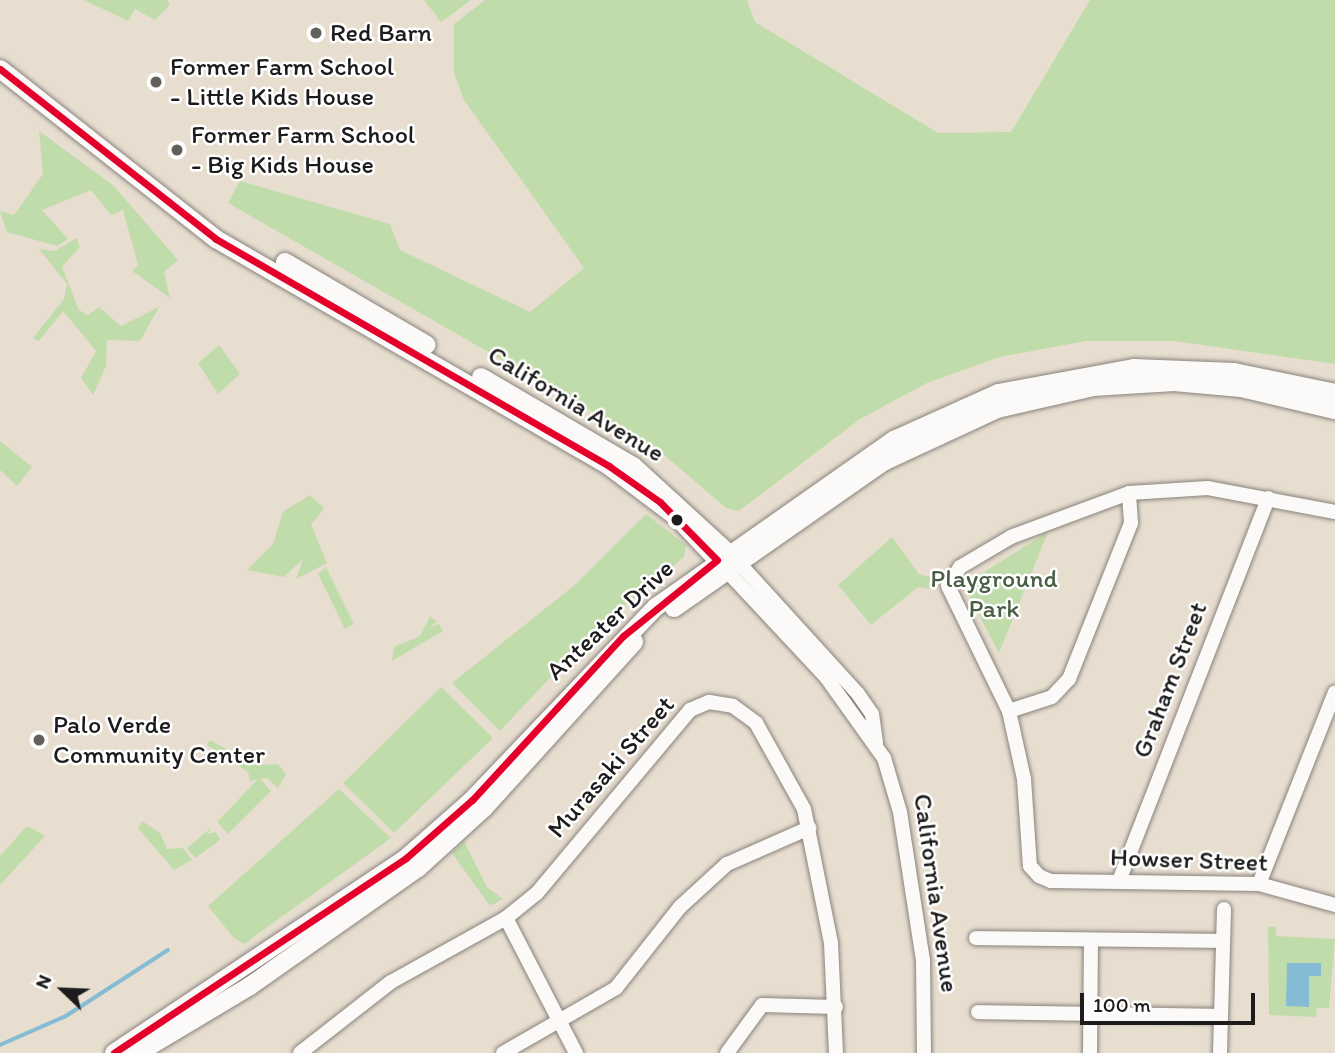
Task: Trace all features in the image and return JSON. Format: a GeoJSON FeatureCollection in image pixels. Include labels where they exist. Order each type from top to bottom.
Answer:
{"type":"FeatureCollection","features":[{"type":"Feature","properties":{"kind":"main road","name":"California Avenue"},"geometry":{"type":"LineString","coordinates":[[0,69],[201,226],[608,466],[660,502],[727,561]]}},
{"type":"Feature","properties":{"kind":"main road","name":"Anteater Drive"},"geometry":{"type":"LineString","coordinates":[[114,1053],[245,970],[448,822],[615,644],[894,440],[1007,391],[1073,375],[1179,368],[1234,372],[1335,393]]}},
{"type":"Feature","properties":{"kind":"main road","name":"Anteater Drive"},"geometry":{"type":"LineString","coordinates":[[136,1053],[250,986],[418,868],[484,808],[632,643],[727,561],[910,447],[1026,401],[1093,387],[1174,382],[1241,388],[1335,410]]}},
{"type":"Feature","properties":{"kind":"main road"},"geometry":{"type":"LineString","coordinates":[[136,1053],[238,982],[245,970]]}},
{"type":"Feature","properties":{"kind":"street"},"geometry":{"type":"LineString","coordinates":[[1129,493],[1131,523],[1069,679],[1052,697],[1009,711],[948,592],[954,573],[1035,525],[1129,493],[1208,488],[1335,512]]}},
{"type":"Feature","properties":{"kind":"street","name":"Graham Street"},"geometry":{"type":"LineString","coordinates":[[1119,881],[1268,498]]}},
{"type":"Feature","properties":{"kind":"street","name":"California Avenue"},"geometry":{"type":"LineString","coordinates":[[727,561],[858,694],[872,714],[877,744],[893,782],[906,848],[926,994],[924,1053]]}},
{"type":"Feature","properties":{"kind":"street"},"geometry":{"type":"LineString","coordinates":[[1259,884],[1335,692]]}},
{"type":"Feature","properties":{"kind":"street","name":"Murasaki Street"},"geometry":{"type":"LineString","coordinates":[[300,1053],[319,1047],[391,982],[506,918],[537,893],[700,704],[733,706],[756,723],[794,785],[809,828],[836,1007],[836,1053]]}},
{"type":"Feature","properties":{"kind":"street","name":"Howser Street"},"geometry":{"type":"LineString","coordinates":[[1009,711],[1024,779],[1030,866],[1039,876],[1259,884],[1335,905]]}},
{"type":"Feature","properties":{"kind":"street"},"geometry":{"type":"LineString","coordinates":[[503,1053],[627,978],[711,876],[758,845],[809,828]]}},
{"type":"Feature","properties":{"kind":"street"},"geometry":{"type":"LineString","coordinates":[[1220,1053],[1224,909]]}},
{"type":"Feature","properties":{"kind":"street"},"geometry":{"type":"LineString","coordinates":[[506,918],[576,1053]]}},
{"type":"Feature","properties":{"kind":"street"},"geometry":{"type":"LineString","coordinates":[[976,938],[1223,941]]}},
{"type":"Feature","properties":{"kind":"street"},"geometry":{"type":"LineString","coordinates":[[1090,1053],[1091,940]]}},
{"type":"Feature","properties":{"kind":"street"},"geometry":{"type":"LineString","coordinates":[[727,1053],[762,1006],[836,1007]]}},
{"type":"Feature","properties":{"kind":"street"},"geometry":{"type":"LineString","coordinates":[[978,1012],[1220,1016]]}},
{"type":"Feature","properties":{"kind":"green space"},"geometry":{"type":"Polygon","coordinates":[[[84,0],[167,0],[170,5],[155,20],[135,9],[128,21],[84,0]]]}},
{"type":"Feature","properties":{"kind":"green space"},"geometry":{"type":"Polygon","coordinates":[[[424,0],[471,0],[441,22],[424,0]]]}},
{"type":"Feature","properties":{"kind":"green space"},"geometry":{"type":"Polygon","coordinates":[[[485,0],[747,0],[755,22],[938,133],[1011,132],[1090,0],[1335,0],[1335,364],[1174,341],[1086,341],[1000,357],[927,383],[860,419],[739,511],[726,508],[656,448],[228,203],[240,181],[390,224],[400,250],[530,312],[584,268],[464,100],[454,73],[454,24],[485,0]]]}},
{"type":"Feature","properties":{"kind":"green space"},"geometry":{"type":"Polygon","coordinates":[[[39,131],[113,185],[178,260],[164,272],[170,298],[132,271],[138,265],[123,210],[111,215],[91,190],[42,210],[68,239],[57,246],[7,232],[0,211],[14,215],[43,174],[39,131]]]}},
{"type":"Feature","properties":{"kind":"green space"},"geometry":{"type":"Polygon","coordinates":[[[76,238],[80,247],[62,267],[79,310],[88,315],[99,307],[121,326],[159,307],[140,341],[107,340],[106,366],[93,395],[81,378],[96,351],[63,311],[39,341],[33,338],[64,299],[67,284],[39,249],[55,251],[76,238]]]}},
{"type":"Feature","properties":{"kind":"green space"},"geometry":{"type":"Polygon","coordinates":[[[219,345],[240,374],[218,394],[198,363],[219,345]]]}},
{"type":"Feature","properties":{"kind":"green space"},"geometry":{"type":"Polygon","coordinates":[[[0,441],[32,467],[17,486],[0,470],[0,441]]]}},
{"type":"Feature","properties":{"kind":"green space"},"geometry":{"type":"Polygon","coordinates":[[[310,495],[324,508],[311,525],[327,563],[296,579],[303,559],[284,577],[247,570],[273,544],[283,512],[310,495]]]}},
{"type":"Feature","properties":{"kind":"green space"},"geometry":{"type":"Polygon","coordinates":[[[646,514],[686,545],[684,557],[596,629],[500,731],[452,683],[576,584],[646,514]]]}},
{"type":"Feature","properties":{"kind":"green space","name":"Playground Park"},"geometry":{"type":"Polygon","coordinates":[[[1048,532],[999,653],[963,585],[1048,532]]]}},
{"type":"Feature","properties":{"kind":"green space"},"geometry":{"type":"Polygon","coordinates":[[[892,537],[919,574],[935,578],[933,589],[918,587],[871,625],[838,585],[892,537]]]}},
{"type":"Feature","properties":{"kind":"green space"},"geometry":{"type":"Polygon","coordinates":[[[326,567],[354,624],[345,629],[318,574],[326,567]]]}},
{"type":"Feature","properties":{"kind":"green space"},"geometry":{"type":"Polygon","coordinates":[[[430,616],[437,622],[429,628],[439,624],[443,631],[392,661],[394,647],[420,636],[430,616]]]}},
{"type":"Feature","properties":{"kind":"green space"},"geometry":{"type":"Polygon","coordinates":[[[441,687],[493,738],[394,833],[343,783],[441,687]]]}},
{"type":"Feature","properties":{"kind":"green space"},"geometry":{"type":"Polygon","coordinates":[[[210,740],[255,765],[278,764],[286,774],[278,788],[267,778],[250,781],[248,772],[207,745],[210,740]]]}},
{"type":"Feature","properties":{"kind":"green space"},"geometry":{"type":"Polygon","coordinates":[[[259,778],[271,791],[228,834],[217,822],[259,778]]]}},
{"type":"Feature","properties":{"kind":"green space"},"geometry":{"type":"Polygon","coordinates":[[[339,789],[391,838],[244,944],[234,938],[208,906],[339,789]]]}},
{"type":"Feature","properties":{"kind":"green space"},"geometry":{"type":"Polygon","coordinates":[[[142,821],[160,833],[167,849],[183,848],[192,860],[174,870],[138,828],[142,821]]]}},
{"type":"Feature","properties":{"kind":"green space"},"geometry":{"type":"Polygon","coordinates":[[[27,826],[45,836],[0,885],[0,856],[27,826]]]}},
{"type":"Feature","properties":{"kind":"green space"},"geometry":{"type":"Polygon","coordinates":[[[212,827],[207,834],[216,832],[220,840],[195,858],[187,848],[212,827]]]}},
{"type":"Feature","properties":{"kind":"green space"},"geometry":{"type":"Polygon","coordinates":[[[464,841],[487,887],[503,899],[490,906],[452,853],[464,841]]]}},
{"type":"Feature","properties":{"kind":"green space"},"geometry":{"type":"Polygon","coordinates":[[[1268,927],[1276,927],[1276,936],[1335,939],[1329,1008],[1317,1008],[1316,1017],[1269,1015],[1268,927]]]}},
{"type":"Feature","properties":{"kind":"water"},"geometry":{"type":"Polygon","coordinates":[[[1287,963],[1321,963],[1321,976],[1309,976],[1309,1007],[1286,1006],[1287,963]]]}},
{"type":"Feature","properties":{"kind":"waterway"},"geometry":{"type":"LineString","coordinates":[[0,1045],[66,1016],[168,950]]}},
{"type":"Feature","properties":{"kind":"transit line"},"geometry":{"type":"LineString","coordinates":[[0,69],[216,239],[609,466],[660,502],[717,560],[623,636],[472,800],[406,858],[114,1053]]}},
{"type":"Feature","properties":{"kind":"place","name":"Red Barn"},"geometry":{"type":"Point","coordinates":[316,33]}},
{"type":"Feature","properties":{"kind":"place","name":"Former Farm School - Little Kids House"},"geometry":{"type":"Point","coordinates":[156,82]}},
{"type":"Feature","properties":{"kind":"place","name":"Former Farm School - Big Kids House"},"geometry":{"type":"Point","coordinates":[177,150]}},
{"type":"Feature","properties":{"kind":"place","name":"Palo Verde Community Center"},"geometry":{"type":"Point","coordinates":[39,740]}}]}
